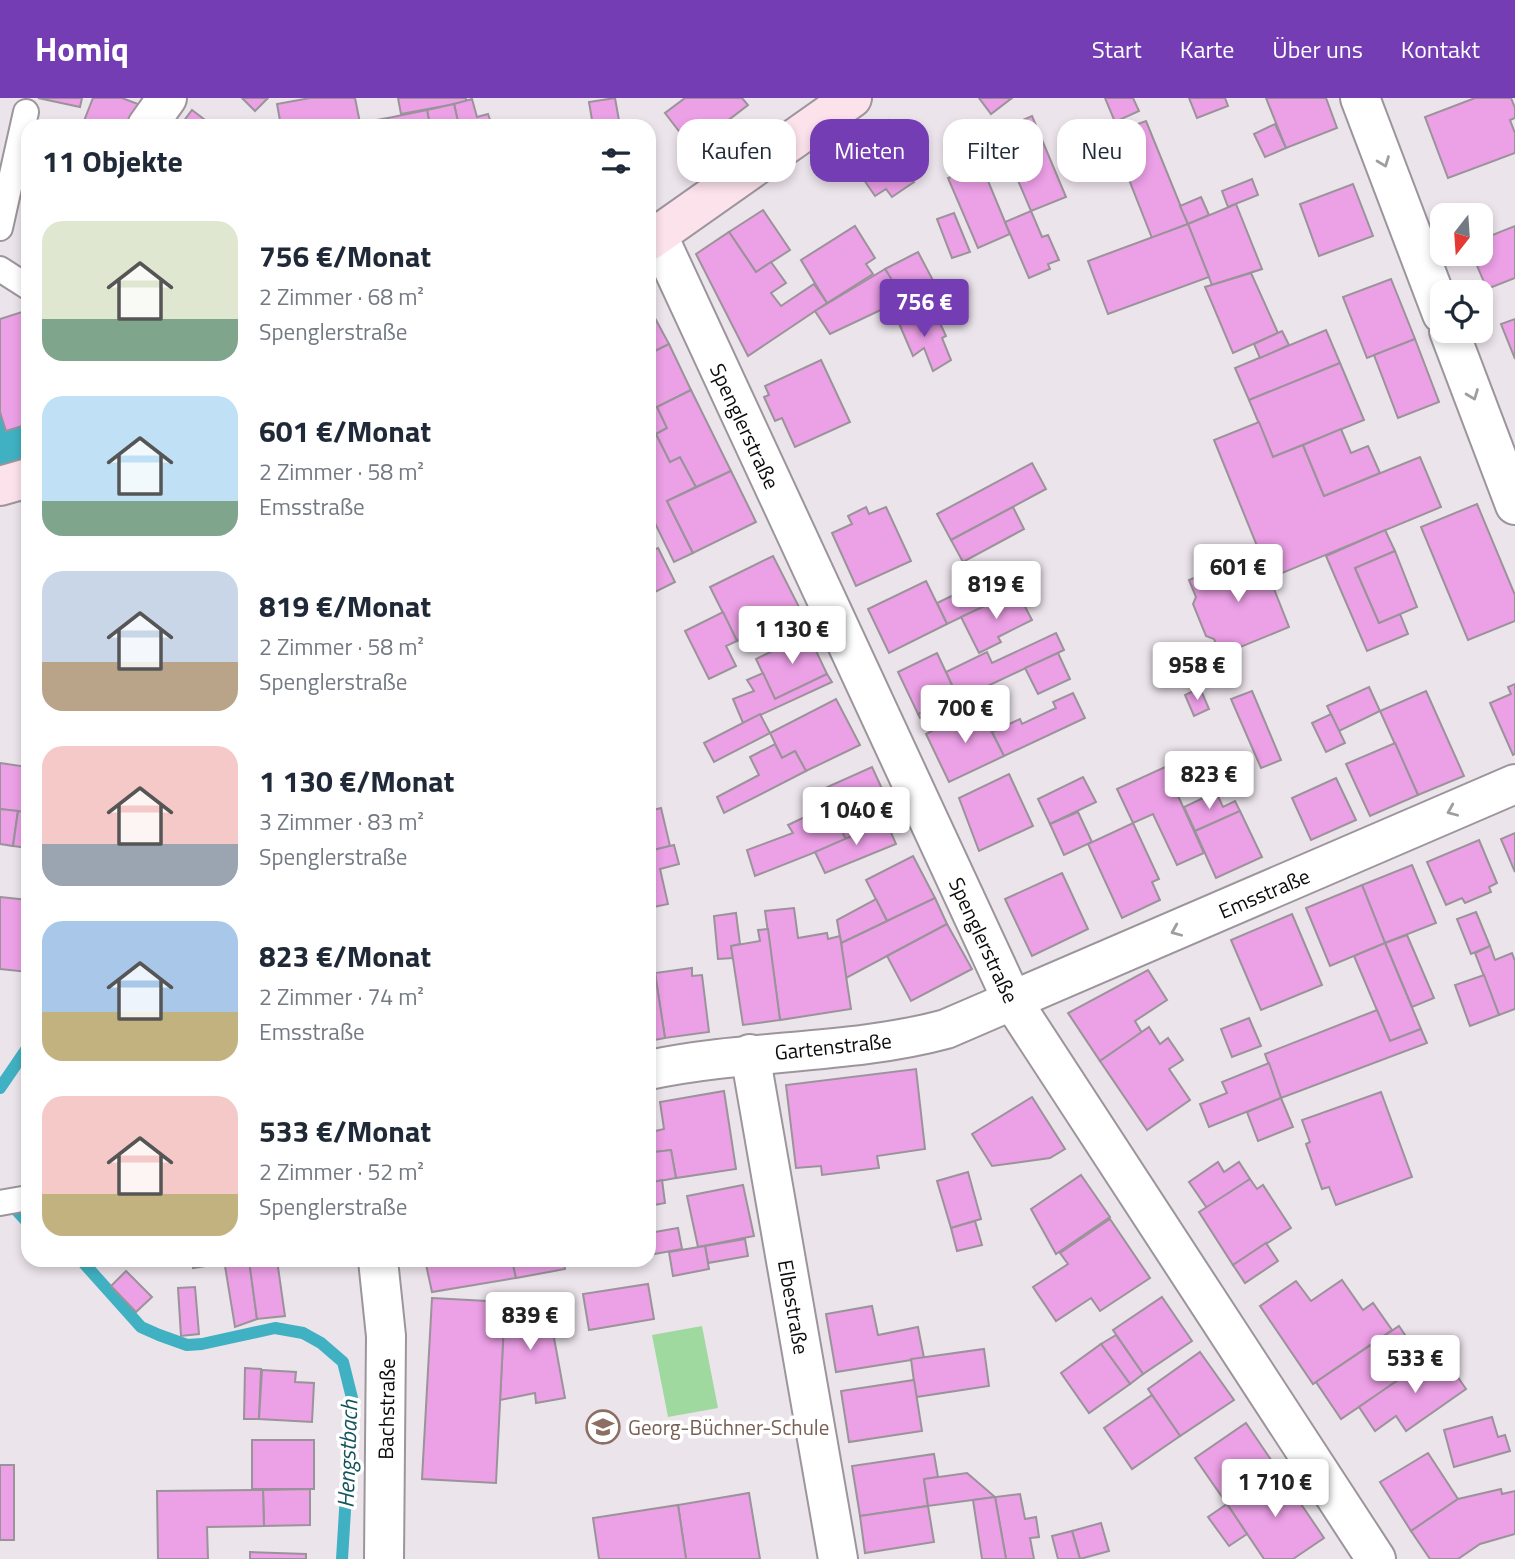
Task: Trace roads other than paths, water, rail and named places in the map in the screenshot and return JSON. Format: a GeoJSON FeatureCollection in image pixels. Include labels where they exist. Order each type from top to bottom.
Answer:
{"type":"FeatureCollection","features":[{"type":"Feature","properties":{"kind":"street"},"geometry":{"type":"LineString","coordinates":[[152,119],[167,98]]}},
{"type":"Feature","properties":{"kind":"street"},"geometry":{"type":"LineString","coordinates":[[656,237],[852,98]]}},
{"type":"Feature","properties":{"kind":"street"},"geometry":{"type":"LineString","coordinates":[[1360,98],[1430,282]]}},
{"type":"Feature","properties":{"kind":"street","name":"Spenglerstraße"},"geometry":{"type":"LineString","coordinates":[[656,245],[1013,1002],[1376,1559]]}},
{"type":"Feature","properties":{"kind":"street"},"geometry":{"type":"LineString","coordinates":[[1453,343],[1515,505]]}},
{"type":"Feature","properties":{"kind":"street"},"geometry":{"type":"LineString","coordinates":[[0,486],[21,480]]}},
{"type":"Feature","properties":{"kind":"street","name":"Emsstraße"},"geometry":{"type":"LineString","coordinates":[[1013,1002],[1515,784]]}},
{"type":"Feature","properties":{"kind":"street","name":"Gartenstraße"},"geometry":{"type":"LineString","coordinates":[[656,1069],[750,1054],[917,1037],[1013,1002]]}},
{"type":"Feature","properties":{"kind":"street","name":"Elbestraße"},"geometry":{"type":"LineString","coordinates":[[750,1054],[838,1559]]}},
{"type":"Feature","properties":{"kind":"street","name":"Bachstraße"},"geometry":{"type":"LineString","coordinates":[[379,1267],[387,1336],[384,1559]]}},
{"type":"Feature","properties":{"kind":"lane"},"geometry":{"type":"LineString","coordinates":[[24,119],[26,112]]}},
{"type":"Feature","properties":{"kind":"lane"},"geometry":{"type":"LineString","coordinates":[[0,228],[21,134]]}},
{"type":"Feature","properties":{"kind":"lane"},"geometry":{"type":"LineString","coordinates":[[0,269],[21,282]]}},
{"type":"Feature","properties":{"kind":"lane"},"geometry":{"type":"LineString","coordinates":[[0,1203],[21,1199]]}},
{"type":"Feature","properties":{"kind":"waterway","name":"Hengstbach"},"geometry":{"type":"LineString","coordinates":[[0,442],[3,452]]}},
{"type":"Feature","properties":{"kind":"waterway","name":"Hengstbach"},"geometry":{"type":"LineString","coordinates":[[3,452],[21,489]]}},
{"type":"Feature","properties":{"kind":"waterway","name":"Hengstbach"},"geometry":{"type":"LineString","coordinates":[[0,1088],[21,1057]]}},
{"type":"Feature","properties":{"kind":"waterway","name":"Hengstbach"},"geometry":{"type":"LineString","coordinates":[[9,1202],[21,1215]]}},
{"type":"Feature","properties":{"kind":"waterway","name":"Hengstbach"},"geometry":{"type":"LineString","coordinates":[[87,1267],[141,1327],[159,1335],[187,1345],[275,1328],[303,1333],[321,1343],[343,1362],[352,1398],[342,1559]]}},
{"type":"Feature","properties":{"kind":"place","name":"Georg-Büchner-Schule"},"geometry":{"type":"Point","coordinates":[603,1427]}}]}
